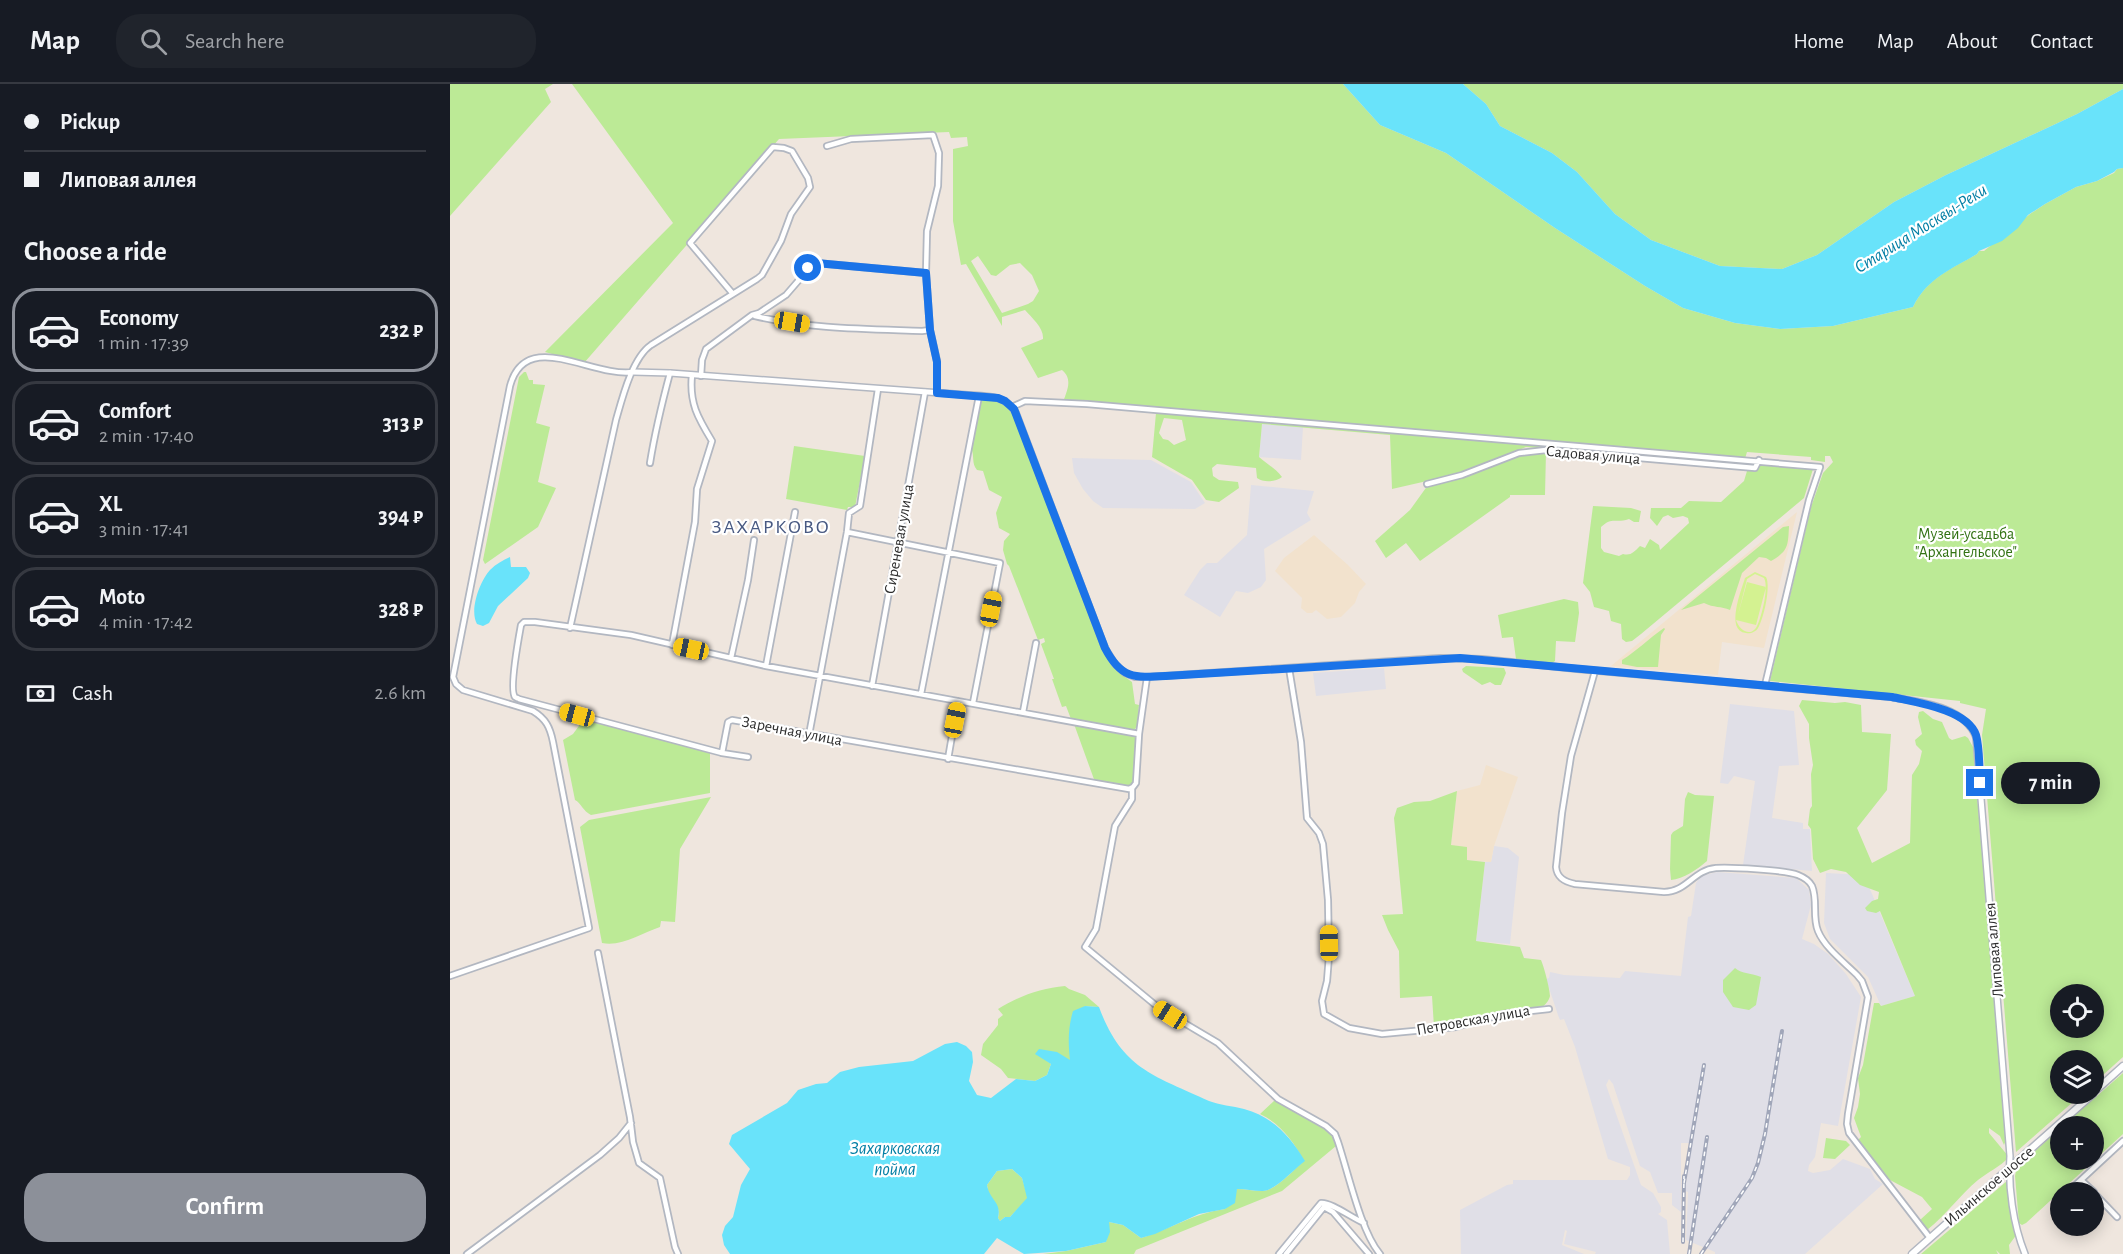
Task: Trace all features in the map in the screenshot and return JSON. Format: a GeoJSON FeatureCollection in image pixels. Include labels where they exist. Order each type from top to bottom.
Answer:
{"type":"FeatureCollection","features":[{"type":"Feature","properties":{"kind":"main road","name":"Ильинское шоссе"},"geometry":{"type":"LineString","coordinates":[[2104,1083],[2123,1066]]}},
{"type":"Feature","properties":{"kind":"main road","name":"Ильинское шоссе"},"geometry":{"type":"LineString","coordinates":[[1912,1254],[2081,1104]]}},
{"type":"Feature","properties":{"kind":"street"},"geometry":{"type":"LineString","coordinates":[[826,146],[851,139],[933,135],[939,153],[938,186],[927,231],[926,273],[930,330],[937,362],[937,393]]}},
{"type":"Feature","properties":{"kind":"street"},"geometry":{"type":"LineString","coordinates":[[570,628],[616,420],[623,394],[633,372],[645,349],[733,294],[762,275],[782,241],[791,214],[810,187],[805,172],[792,151],[788,149],[773,147],[690,243],[733,294]]}},
{"type":"Feature","properties":{"kind":"street"},"geometry":{"type":"LineString","coordinates":[[700,376],[706,349],[752,315],[759,314],[786,295],[808,268],[816,263],[926,273]]}},
{"type":"Feature","properties":{"kind":"street"},"geometry":{"type":"LineString","coordinates":[[752,315],[812,326],[858,330],[930,330]]}},
{"type":"Feature","properties":{"kind":"street"},"geometry":{"type":"LineString","coordinates":[[450,976],[589,928],[548,724],[542,716],[533,711],[463,690],[456,684],[453,677],[503,421],[515,370],[524,362],[549,357],[619,373],[670,373],[1002,399],[1012,407],[1105,648],[1115,664],[1125,673],[1135,677],[1460,658],[1765,685],[1809,500],[1820,467],[1760,460],[1088,404],[1025,401],[1012,407]]}},
{"type":"Feature","properties":{"kind":"street"},"geometry":{"type":"LineString","coordinates":[[650,463],[670,373]]}},
{"type":"Feature","properties":{"kind":"street"},"geometry":{"type":"LineString","coordinates":[[672,645],[695,522],[697,489],[712,441],[699,419],[691,397],[692,375]]}},
{"type":"Feature","properties":{"kind":"street"},"geometry":{"type":"LineString","coordinates":[[809,735],[849,513],[860,506],[878,389]]}},
{"type":"Feature","properties":{"kind":"street","name":"Сиреневая улица"},"geometry":{"type":"LineString","coordinates":[[872,686],[925,392]]}},
{"type":"Feature","properties":{"kind":"street"},"geometry":{"type":"LineString","coordinates":[[921,694],[979,396]]}},
{"type":"Feature","properties":{"kind":"street","name":"Садовая улица"},"geometry":{"type":"LineString","coordinates":[[1427,484],[1462,475],[1519,453],[1546,450],[1755,468],[1760,460]]}},
{"type":"Feature","properties":{"kind":"street"},"geometry":{"type":"LineString","coordinates":[[766,666],[795,512]]}},
{"type":"Feature","properties":{"kind":"street"},"geometry":{"type":"LineString","coordinates":[[847,532],[1000,562],[973,703]]}},
{"type":"Feature","properties":{"kind":"street"},"geometry":{"type":"LineString","coordinates":[[731,658],[754,540]]}},
{"type":"Feature","properties":{"kind":"street"},"geometry":{"type":"LineString","coordinates":[[748,757],[722,753],[515,697],[513,675],[520,625],[524,622],[535,622],[631,635],[766,666],[1139,734]]}},
{"type":"Feature","properties":{"kind":"street"},"geometry":{"type":"LineString","coordinates":[[1023,712],[1036,643]]}},
{"type":"Feature","properties":{"kind":"street","name":"Петровская улица"},"geometry":{"type":"LineString","coordinates":[[1289,668],[1301,742],[1307,818],[1319,833],[1323,844],[1328,900],[1329,956],[1327,981],[1322,1001],[1324,1014],[1349,1028],[1382,1034],[1456,1027],[1503,1014],[1549,1009]]}},
{"type":"Feature","properties":{"kind":"street"},"geometry":{"type":"LineString","coordinates":[[1595,671],[1571,756],[1561,819],[1556,867],[1558,875],[1564,881],[1575,884],[1664,892],[1675,892],[1705,870],[1719,868],[1793,873],[1807,880],[1812,888],[1815,922],[1821,936],[1857,975],[1868,997],[1846,1124],[1849,1133],[1930,1238]]}},
{"type":"Feature","properties":{"kind":"street"},"geometry":{"type":"LineString","coordinates":[[1147,677],[1139,734],[1136,783],[1132,788],[1132,800],[1115,826],[1098,923],[1085,947],[1159,1008],[1218,1043],[1278,1099],[1331,1131],[1338,1142],[1371,1241],[1380,1254]]}},
{"type":"Feature","properties":{"kind":"street","name":"Липовая аллея"},"geometry":{"type":"LineString","coordinates":[[1765,685],[1892,697],[1928,705],[1947,710],[1966,723],[1975,733],[2010,1156],[2009,1167],[2017,1228],[2025,1254]]}},
{"type":"Feature","properties":{"kind":"street"},"geometry":{"type":"LineString","coordinates":[[948,759],[958,701]]}},
{"type":"Feature","properties":{"kind":"street","name":"Заречная улица"},"geometry":{"type":"LineString","coordinates":[[722,753],[728,722],[732,720],[1076,781],[1132,788]]}},
{"type":"Feature","properties":{"kind":"street"},"geometry":{"type":"LineString","coordinates":[[597,953],[633,1142],[639,1163],[660,1178],[678,1254]]}},
{"type":"Feature","properties":{"kind":"street"},"geometry":{"type":"LineString","coordinates":[[467,1254],[600,1155],[620,1138],[631,1123]]}},
{"type":"Feature","properties":{"kind":"street"},"geometry":{"type":"LineString","coordinates":[[2081,1180],[2123,1142]]}},
{"type":"Feature","properties":{"kind":"street"},"geometry":{"type":"LineString","coordinates":[[1279,1254],[1321,1203],[1332,1205],[1347,1216],[1364,1223]]}},
{"type":"Feature","properties":{"kind":"street"},"geometry":{"type":"LineString","coordinates":[[2104,1203],[2117,1217]]}},
{"type":"Feature","properties":{"kind":"street"},"geometry":{"type":"LineString","coordinates":[[1286,1254],[1324,1208],[1333,1212],[1369,1254]]}},
{"type":"Feature","properties":{"kind":"street"},"geometry":{"type":"LineString","coordinates":[[1341,1221],[1347,1216]]}},
{"type":"Feature","properties":{"kind":"shaded area"},"geometry":{"type":"Polygon","coordinates":[[[1262,424],[1303,427],[1301,460],[1259,457],[1262,424]]]}},
{"type":"Feature","properties":{"kind":"shaded area"},"geometry":{"type":"Polygon","coordinates":[[[1072,458],[1151,460],[1191,482],[1205,503],[1195,509],[1103,508],[1093,501],[1083,489],[1074,473],[1072,458]]]}},
{"type":"Feature","properties":{"kind":"shaded area"},"geometry":{"type":"Polygon","coordinates":[[[1251,485],[1314,491],[1307,513],[1311,520],[1264,549],[1266,580],[1261,587],[1248,593],[1236,591],[1220,617],[1184,595],[1207,563],[1217,563],[1247,535],[1251,485]]]}},
{"type":"Feature","properties":{"kind":"shaded area"},"geometry":{"type":"Polygon","coordinates":[[[1797,512],[1764,648],[1722,642],[1718,675],[1611,666],[1797,512]]]}},
{"type":"Feature","properties":{"kind":"shaded area"},"geometry":{"type":"Polygon","coordinates":[[[1314,535],[1366,584],[1359,592],[1355,603],[1341,617],[1327,619],[1316,610],[1307,613],[1301,608],[1302,598],[1275,571],[1284,558],[1314,535]]]}},
{"type":"Feature","properties":{"kind":"shaded area"},"geometry":{"type":"Polygon","coordinates":[[[1384,668],[1386,689],[1316,696],[1313,673],[1384,668]]]}},
{"type":"Feature","properties":{"kind":"shaded area"},"geometry":{"type":"Polygon","coordinates":[[[1730,704],[1794,711],[1799,765],[1779,766],[1772,818],[1803,823],[1803,829],[1810,829],[1812,871],[1743,865],[1755,781],[1734,776],[1728,784],[1720,783],[1730,704]]]}},
{"type":"Feature","properties":{"kind":"shaded area"},"geometry":{"type":"Polygon","coordinates":[[[1486,765],[1518,777],[1494,846],[1491,862],[1466,860],[1451,845],[1457,791],[1480,785],[1486,765]]]}},
{"type":"Feature","properties":{"kind":"shaded area"},"geometry":{"type":"Polygon","coordinates":[[[1494,846],[1508,848],[1519,857],[1510,944],[1476,941],[1485,862],[1491,862],[1494,846]]]}},
{"type":"Feature","properties":{"kind":"shaded area"},"geometry":{"type":"Polygon","coordinates":[[[1717,872],[1796,878],[1809,890],[1811,905],[1802,939],[1828,954],[1846,974],[1861,997],[1838,1126],[1821,1123],[1815,1157],[1808,1171],[1813,1173],[1830,1170],[1843,1159],[1870,1169],[1875,1179],[1883,1184],[1805,1254],[1715,1254],[1715,1252],[1686,1240],[1688,1192],[1685,1191],[1692,1143],[1681,1143],[1681,1212],[1672,1205],[1672,1193],[1658,1193],[1650,1172],[1640,1166],[1613,1084],[1609,1079],[1606,1085],[1641,1185],[1653,1193],[1661,1207],[1661,1212],[1658,1214],[1667,1220],[1670,1254],[1595,1254],[1596,1252],[1564,1244],[1567,1231],[1565,1230],[1562,1245],[1584,1254],[1461,1254],[1460,1210],[1513,1184],[1513,1180],[1627,1180],[1630,1167],[1608,1159],[1575,1047],[1564,1019],[1560,1020],[1546,979],[1549,978],[1550,972],[1620,978],[1625,971],[1681,976],[1688,917],[1691,916],[1696,883],[1701,876],[1717,872]]]}},
{"type":"Feature","properties":{"kind":"shaded area"},"geometry":{"type":"Polygon","coordinates":[[[1826,873],[1864,875],[1915,996],[1881,1006],[1868,977],[1830,939],[1824,923],[1826,873]]]}},
{"type":"Feature","properties":{"kind":"green space"},"geometry":{"type":"Polygon","coordinates":[[[450,84],[553,84],[545,89],[551,102],[450,216],[450,84]]]}},
{"type":"Feature","properties":{"kind":"green space","name":"Музей-усадьба \"Архангельское\""},"geometry":{"type":"Polygon","coordinates":[[[572,84],[1343,84],[1380,125],[1446,153],[1555,228],[1683,308],[1735,323],[1780,329],[1833,326],[1913,307],[1933,281],[1979,251],[1984,251],[2045,204],[2076,187],[2097,181],[2123,168],[2123,1057],[2104,1074],[2104,1050],[2050,1050],[2050,1104],[2071,1104],[2057,1116],[2050,1116],[2050,1122],[2016,1152],[1982,735],[1986,709],[1960,703],[1960,701],[1770,681],[1811,507],[1823,473],[1833,462],[1830,456],[1825,456],[1825,462],[1811,460],[1811,457],[1747,452],[1743,465],[1526,447],[1462,473],[1392,489],[1390,435],[1262,424],[1259,457],[1282,477],[1273,481],[1263,481],[1257,478],[1256,468],[1217,464],[1212,468],[1213,476],[1219,480],[1238,482],[1239,488],[1219,502],[1206,500],[1192,480],[1152,457],[1156,413],[1062,405],[1068,386],[1066,374],[1062,370],[1038,378],[1021,348],[1043,339],[1040,327],[1025,310],[1002,317],[1002,326],[966,264],[961,265],[953,221],[953,149],[968,146],[967,137],[951,138],[949,132],[779,139],[584,363],[545,352],[673,223],[572,84]],[[978,256],[971,261],[1002,313],[1028,304],[1033,301],[1039,291],[1032,275],[1020,263],[1010,265],[996,276],[991,275],[978,256]],[[1164,418],[1159,433],[1163,439],[1174,445],[1186,440],[1182,420],[1164,418]]]}},
{"type":"Feature","properties":{"kind":"green space"},"geometry":{"type":"Polygon","coordinates":[[[1463,84],[2123,84],[2123,89],[2077,114],[1894,202],[1817,255],[1782,269],[1720,266],[1651,240],[1615,214],[1577,172],[1552,153],[1500,126],[1486,104],[1463,84]]]}},
{"type":"Feature","properties":{"kind":"green space"},"geometry":{"type":"Polygon","coordinates":[[[524,372],[529,380],[533,380],[533,384],[545,385],[536,423],[550,427],[538,482],[556,488],[538,527],[485,564],[483,560],[519,377],[524,372]]]}},
{"type":"Feature","properties":{"kind":"green space"},"geometry":{"type":"Polygon","coordinates":[[[984,399],[1003,403],[1015,418],[1105,655],[1121,674],[1132,682],[1135,704],[1139,705],[1135,729],[1129,730],[1071,719],[1066,706],[1062,707],[1041,644],[1045,642],[1044,638],[1038,640],[1003,550],[1004,541],[1010,534],[999,528],[996,513],[1002,497],[989,490],[983,471],[977,470],[974,465],[971,448],[980,402],[984,399]]]}},
{"type":"Feature","properties":{"kind":"green space"},"geometry":{"type":"Polygon","coordinates":[[[794,446],[865,456],[855,507],[848,507],[847,510],[786,499],[794,446]]]}},
{"type":"Feature","properties":{"kind":"green space"},"geometry":{"type":"Polygon","coordinates":[[[1546,452],[1545,495],[1510,495],[1420,561],[1406,543],[1386,558],[1375,541],[1410,510],[1428,485],[1518,455],[1546,452]]]}},
{"type":"Feature","properties":{"kind":"green space"},"geometry":{"type":"Polygon","coordinates":[[[1761,464],[1813,469],[1804,498],[1632,641],[1626,642],[1622,639],[1621,624],[1611,621],[1609,611],[1594,607],[1590,592],[1583,583],[1593,506],[1631,508],[1641,511],[1639,522],[1629,519],[1611,521],[1601,527],[1601,548],[1604,552],[1619,556],[1630,554],[1640,546],[1645,548],[1650,539],[1659,545],[1660,550],[1689,523],[1688,518],[1683,516],[1673,518],[1668,515],[1663,517],[1657,526],[1650,518],[1651,508],[1681,508],[1689,501],[1721,502],[1744,481],[1747,471],[1757,470],[1761,464]]]}},
{"type":"Feature","properties":{"kind":"green space"},"geometry":{"type":"Polygon","coordinates":[[[1789,526],[1787,544],[1781,554],[1771,561],[1759,557],[1742,573],[1730,610],[1704,603],[1681,610],[1783,527],[1789,526]]]}},
{"type":"Feature","properties":{"kind":"green space"},"geometry":{"type":"Polygon","coordinates":[[[1755,572],[1766,577],[1767,594],[1766,602],[1760,623],[1754,632],[1746,633],[1740,631],[1736,625],[1735,618],[1745,578],[1755,572]],[[1755,574],[1747,579],[1738,615],[1747,582],[1766,587],[1764,578],[1755,574]],[[1766,588],[1756,625],[1736,620],[1740,627],[1752,632],[1757,626],[1763,609],[1766,588]]]}},
{"type":"Feature","properties":{"kind":"green space"},"geometry":{"type":"Polygon","coordinates":[[[1564,599],[1578,602],[1579,613],[1575,642],[1556,641],[1555,661],[1552,663],[1516,659],[1513,637],[1502,638],[1498,615],[1564,599]]]}},
{"type":"Feature","properties":{"kind":"green space"},"geometry":{"type":"Polygon","coordinates":[[[1664,628],[1661,635],[1658,667],[1622,664],[1622,660],[1664,628]]]}},
{"type":"Feature","properties":{"kind":"green space"},"geometry":{"type":"Polygon","coordinates":[[[1466,666],[1504,668],[1506,673],[1501,685],[1490,682],[1482,685],[1463,672],[1462,669],[1466,666]]]}},
{"type":"Feature","properties":{"kind":"green space"},"geometry":{"type":"Polygon","coordinates":[[[1802,700],[1861,705],[1862,732],[1891,734],[1887,790],[1857,828],[1872,863],[1910,843],[1912,775],[1919,764],[1922,751],[1916,745],[1915,740],[1922,734],[1919,712],[1923,711],[1933,719],[1942,722],[1952,740],[1965,736],[1973,747],[2006,1140],[2004,1145],[2000,1136],[1989,1128],[1989,1133],[2009,1157],[1971,1186],[1927,1230],[1920,1220],[1932,1209],[1922,1197],[1887,1180],[1857,1141],[1861,1137],[1854,1118],[1860,1094],[1858,1078],[1863,1065],[1874,1003],[1879,1003],[1881,1006],[1915,996],[1880,911],[1876,913],[1867,911],[1865,908],[1878,899],[1879,892],[1860,885],[1846,872],[1831,869],[1820,873],[1813,859],[1811,829],[1808,825],[1812,806],[1813,765],[1809,724],[1799,706],[1802,700]]]}},
{"type":"Feature","properties":{"kind":"green space"},"geometry":{"type":"Polygon","coordinates":[[[584,719],[710,752],[710,793],[591,815],[575,800],[563,740],[573,734],[584,719]]]}},
{"type":"Feature","properties":{"kind":"green space"},"geometry":{"type":"Polygon","coordinates":[[[1074,724],[1136,737],[1138,740],[1134,783],[1130,787],[1095,782],[1074,724]]]}},
{"type":"Feature","properties":{"kind":"green space"},"geometry":{"type":"Polygon","coordinates":[[[1457,791],[1451,845],[1467,847],[1467,860],[1485,862],[1476,941],[1520,947],[1524,958],[1541,960],[1550,996],[1541,1008],[1460,1025],[1434,1027],[1432,996],[1400,998],[1399,951],[1382,915],[1403,914],[1394,818],[1397,808],[1414,802],[1430,801],[1457,791]]]}},
{"type":"Feature","properties":{"kind":"green space"},"geometry":{"type":"Polygon","coordinates":[[[1688,792],[1695,795],[1714,796],[1707,861],[1690,873],[1671,880],[1671,835],[1683,826],[1685,799],[1688,792]]]}},
{"type":"Feature","properties":{"kind":"green space"},"geometry":{"type":"Polygon","coordinates":[[[711,797],[680,849],[675,922],[661,921],[660,927],[632,939],[617,943],[602,943],[580,827],[589,820],[711,797]]]}},
{"type":"Feature","properties":{"kind":"green space"},"geometry":{"type":"Polygon","coordinates":[[[1735,968],[1761,977],[1756,1005],[1749,1010],[1733,1007],[1723,992],[1723,980],[1735,968]]]}},
{"type":"Feature","properties":{"kind":"green space"},"geometry":{"type":"Polygon","coordinates":[[[1065,986],[1085,995],[1099,1007],[1085,1006],[1071,1060],[1046,1060],[1051,1064],[1047,1075],[1035,1081],[1008,1078],[1001,1069],[981,1055],[983,1044],[998,1025],[998,1019],[1003,1015],[998,1009],[1030,993],[1065,986]]]}},
{"type":"Feature","properties":{"kind":"green space"},"geometry":{"type":"Polygon","coordinates":[[[2123,1073],[2123,1134],[2104,1151],[2104,1116],[2074,1116],[2088,1104],[2104,1104],[2104,1090],[2123,1073]]]}},
{"type":"Feature","properties":{"kind":"green space"},"geometry":{"type":"Polygon","coordinates":[[[1276,1099],[1329,1131],[1336,1146],[1282,1191],[1136,1250],[1134,1254],[1043,1254],[1106,1242],[1109,1222],[1123,1225],[1141,1238],[1203,1214],[1225,1209],[1237,1189],[1261,1191],[1272,1188],[1304,1161],[1286,1134],[1260,1114],[1276,1099]]]}},
{"type":"Feature","properties":{"kind":"green space"},"geometry":{"type":"Polygon","coordinates":[[[1826,1138],[1846,1141],[1850,1145],[1835,1159],[1823,1158],[1826,1138]]]}},
{"type":"Feature","properties":{"kind":"green space"},"geometry":{"type":"Polygon","coordinates":[[[2050,1138],[2050,1170],[2084,1170],[2071,1182],[2050,1182],[2050,1201],[2022,1225],[2019,1223],[2015,1176],[2017,1167],[2050,1138]]]}},
{"type":"Feature","properties":{"kind":"green space"},"geometry":{"type":"Polygon","coordinates":[[[1012,1169],[1022,1178],[1028,1198],[1010,1217],[1005,1217],[1000,1221],[998,1208],[989,1195],[987,1185],[997,1171],[1012,1169]]]}},
{"type":"Feature","properties":{"kind":"green space"},"geometry":{"type":"Polygon","coordinates":[[[2007,1181],[2017,1234],[2009,1245],[2010,1254],[2000,1254],[1996,1250],[1998,1254],[1921,1254],[2007,1181]]]}},
{"type":"Feature","properties":{"kind":"water","name":"Старица Москвы-Реки"},"geometry":{"type":"Polygon","coordinates":[[[1343,84],[1463,84],[1486,104],[1500,126],[1552,153],[1577,172],[1615,214],[1651,240],[1720,266],[1782,269],[1817,255],[1894,202],[2077,114],[2123,89],[2123,168],[2097,181],[2076,187],[2028,215],[2018,228],[2002,241],[1979,251],[1933,281],[1913,307],[1833,326],[1780,329],[1735,323],[1683,308],[1555,228],[1446,153],[1380,125],[1343,84]]]}},
{"type":"Feature","properties":{"kind":"water"},"geometry":{"type":"Polygon","coordinates":[[[510,557],[511,567],[526,567],[530,573],[528,578],[498,606],[489,623],[483,626],[477,624],[474,611],[483,581],[492,568],[510,557]]]}},
{"type":"Feature","properties":{"kind":"water","name":"Захарковская пойма"},"geometry":{"type":"Polygon","coordinates":[[[1085,1006],[1099,1007],[1118,1044],[1142,1068],[1209,1101],[1244,1109],[1264,1117],[1287,1136],[1305,1161],[1272,1188],[1259,1191],[1237,1189],[1235,1203],[1225,1209],[1199,1214],[1141,1238],[1123,1225],[1109,1222],[1110,1232],[1106,1242],[1066,1251],[1024,1254],[997,1238],[984,1254],[730,1254],[724,1245],[722,1235],[725,1226],[733,1217],[741,1185],[750,1169],[729,1144],[732,1135],[787,1103],[798,1090],[827,1083],[840,1072],[859,1067],[913,1061],[945,1044],[957,1042],[972,1052],[973,1062],[969,1081],[977,1095],[991,1098],[1016,1079],[1035,1081],[1047,1075],[1051,1064],[1035,1054],[1039,1049],[1057,1052],[1070,1060],[1069,1035],[1073,1011],[1085,1006]],[[1012,1169],[997,1171],[987,1185],[997,1205],[1000,1221],[1005,1217],[1010,1217],[1027,1198],[1022,1178],[1012,1169]]]}},
{"type":"Feature","properties":{"kind":"railway"},"geometry":{"type":"LineString","coordinates":[[1701,1254],[1752,1178],[1758,1163],[1782,1031]]}},
{"type":"Feature","properties":{"kind":"railway"},"geometry":{"type":"LineString","coordinates":[[1684,1183],[1704,1065]]}},
{"type":"Feature","properties":{"kind":"railway"},"geometry":{"type":"LineString","coordinates":[[1689,1254],[1707,1137]]}},
{"type":"Feature","properties":{"kind":"railway"},"geometry":{"type":"LineString","coordinates":[[1683,1242],[1684,1176]]}},
{"type":"Feature","properties":{"kind":"district","name":"ЗАХАРКОВО"},"geometry":{"type":"Point","coordinates":[771,527]}},
{"type":"Feature","properties":{"kind":"route"},"geometry":{"type":"LineString","coordinates":[[808,268],[816,263],[926,273],[930,330],[937,362],[937,393],[998,398],[1014,409],[1105,648],[1119,669],[1130,676],[1166,676],[1460,658],[1892,697],[1947,710],[1966,723],[1976,737],[1980,783]]}}]}
